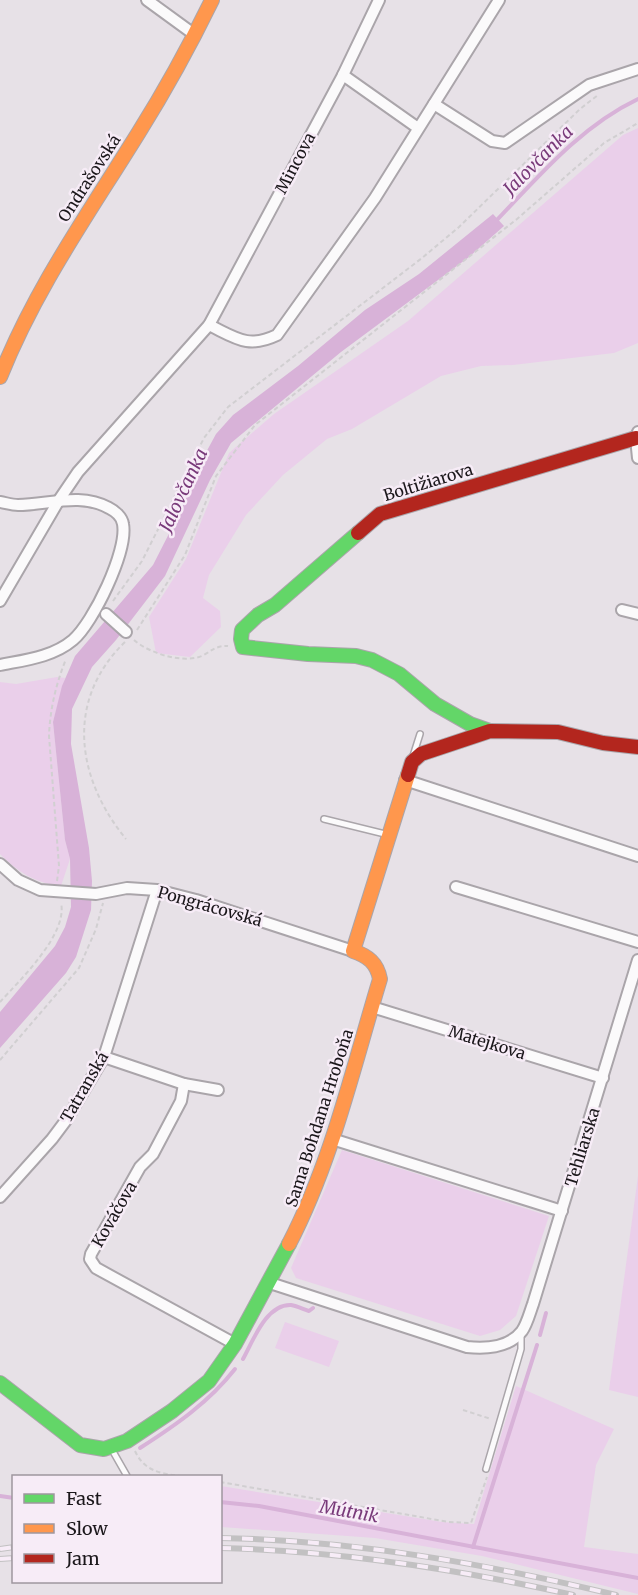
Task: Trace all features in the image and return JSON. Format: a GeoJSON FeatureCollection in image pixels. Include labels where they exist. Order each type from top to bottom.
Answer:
{"type":"FeatureCollection","features":[{"type":"Feature","properties":{"kind":"street"},"geometry":{"type":"LineString","coordinates":[[147,0],[195,35]]}},
{"type":"Feature","properties":{"kind":"street","name":"Ondrašovská"},"geometry":{"type":"LineString","coordinates":[[0,377],[18,334],[60,254],[139,132],[195,35],[212,0]]}},
{"type":"Feature","properties":{"kind":"street","name":"Mincova"},"geometry":{"type":"LineString","coordinates":[[0,601],[78,472],[209,325],[343,75],[379,0]]}},
{"type":"Feature","properties":{"kind":"street"},"geometry":{"type":"LineString","coordinates":[[209,325],[252,343],[277,335],[375,198],[499,0]]}},
{"type":"Feature","properties":{"kind":"street"},"geometry":{"type":"LineString","coordinates":[[434,104],[492,141],[505,142],[589,84],[638,69]]}},
{"type":"Feature","properties":{"kind":"street"},"geometry":{"type":"LineString","coordinates":[[343,75],[418,128]]}},
{"type":"Feature","properties":{"kind":"street"},"geometry":{"type":"LineString","coordinates":[[637,435],[638,458]]}},
{"type":"Feature","properties":{"kind":"street","name":"Boltižiarova"},"geometry":{"type":"LineString","coordinates":[[243,647],[240,634],[248,623],[275,605],[380,514],[637,435]]}},
{"type":"Feature","properties":{"kind":"street"},"geometry":{"type":"LineString","coordinates":[[0,502],[18,505],[59,500],[95,503],[117,513],[124,525],[122,541],[107,588],[90,618],[71,642],[42,656],[0,665]]}},
{"type":"Feature","properties":{"kind":"street"},"geometry":{"type":"LineString","coordinates":[[108,609],[128,634]]}},
{"type":"Feature","properties":{"kind":"street"},"geometry":{"type":"LineString","coordinates":[[622,610],[638,614]]}},
{"type":"Feature","properties":{"kind":"street"},"geometry":{"type":"LineString","coordinates":[[243,647],[308,654],[356,656],[372,660],[399,674],[435,704],[470,724],[490,731],[558,732],[596,742],[638,747]]}},
{"type":"Feature","properties":{"kind":"street"},"geometry":{"type":"LineString","coordinates":[[353,951],[411,762],[421,754],[490,731]]}},
{"type":"Feature","properties":{"kind":"street"},"geometry":{"type":"LineString","coordinates":[[405,780],[638,856]]}},
{"type":"Feature","properties":{"kind":"street","name":"Pongrácovská"},"geometry":{"type":"LineString","coordinates":[[0,864],[18,880],[32,887],[100,897],[127,888],[157,890],[196,900],[353,951]]}},
{"type":"Feature","properties":{"kind":"street"},"geometry":{"type":"LineString","coordinates":[[456,887],[638,942]]}},
{"type":"Feature","properties":{"kind":"street","name":"Tatranská"},"geometry":{"type":"LineString","coordinates":[[0,1197],[67,1119],[104,1058],[157,890]]}},
{"type":"Feature","properties":{"kind":"street","name":"Sama Bohdana Hroboňa"},"geometry":{"type":"LineString","coordinates":[[111,1448],[127,1441],[210,1381],[235,1344],[270,1283],[309,1205],[332,1139],[380,979],[377,966],[365,955],[353,951]]}},
{"type":"Feature","properties":{"kind":"street","name":"Tehliarska"},"geometry":{"type":"LineString","coordinates":[[521,1332],[533,1304],[635,980],[638,960]]}},
{"type":"Feature","properties":{"kind":"street","name":"Matejkova"},"geometry":{"type":"LineString","coordinates":[[372,1007],[603,1078]]}},
{"type":"Feature","properties":{"kind":"street"},"geometry":{"type":"LineString","coordinates":[[104,1058],[184,1084],[218,1090]]}},
{"type":"Feature","properties":{"kind":"street","name":"Kováčova"},"geometry":{"type":"LineString","coordinates":[[184,1084],[182,1101],[153,1154],[140,1167],[90,1259],[96,1268],[235,1344]]}},
{"type":"Feature","properties":{"kind":"street"},"geometry":{"type":"LineString","coordinates":[[332,1139],[562,1211]]}},
{"type":"Feature","properties":{"kind":"street"},"geometry":{"type":"LineString","coordinates":[[270,1283],[467,1347],[483,1349],[495,1347],[521,1332]]}},
{"type":"Feature","properties":{"kind":"street"},"geometry":{"type":"LineString","coordinates":[[0,1383],[80,1445],[95,1449],[111,1448]]}},
{"type":"Feature","properties":{"kind":"lane"},"geometry":{"type":"LineString","coordinates":[[411,762],[420,734]]}},
{"type":"Feature","properties":{"kind":"lane"},"geometry":{"type":"LineString","coordinates":[[324,819],[389,835]]}},
{"type":"Feature","properties":{"kind":"lane","name":"Tehliarska"},"geometry":{"type":"LineString","coordinates":[[486,1468],[521,1349],[521,1332]]}},
{"type":"Feature","properties":{"kind":"lane"},"geometry":{"type":"LineString","coordinates":[[111,1448],[126,1475]]}},
{"type":"Feature","properties":{"kind":"path"},"geometry":{"type":"LineString","coordinates":[[108,609],[142,561],[204,438],[228,407],[459,227],[580,109],[599,94]]}},
{"type":"Feature","properties":{"kind":"path"},"geometry":{"type":"LineString","coordinates":[[126,839],[100,801],[86,754],[83,732],[86,706],[104,665],[161,595],[185,555],[216,476],[255,425],[517,219],[604,143],[638,123]]}},
{"type":"Feature","properties":{"kind":"path"},"geometry":{"type":"LineString","coordinates":[[128,634],[142,647],[167,657],[199,657],[220,645],[243,647]]}},
{"type":"Feature","properties":{"kind":"path"},"geometry":{"type":"LineString","coordinates":[[0,1002],[40,957],[56,932],[63,910],[49,736],[55,689],[71,642]]}},
{"type":"Feature","properties":{"kind":"path"},"geometry":{"type":"LineString","coordinates":[[0,1060],[79,968],[93,937],[100,897]]}},
{"type":"Feature","properties":{"kind":"path"},"geometry":{"type":"LineString","coordinates":[[463,1410],[500,1421]]}},
{"type":"Feature","properties":{"kind":"path"},"geometry":{"type":"LineString","coordinates":[[135,1445],[134,1453],[156,1473],[173,1475]]}},
{"type":"Feature","properties":{"kind":"path"},"geometry":{"type":"LineString","coordinates":[[222,1482],[449,1522],[471,1523],[476,1515],[489,1470],[486,1468]]}},
{"type":"Feature","properties":{"kind":"shaded area"},"geometry":{"type":"Polygon","coordinates":[[[638,128],[638,343],[614,353],[513,365],[481,366],[441,376],[352,429],[327,439],[283,475],[246,515],[209,575],[203,598],[220,611],[221,627],[190,657],[156,653],[149,617],[186,559],[229,453],[274,414],[408,321],[623,135],[638,128]]]}},
{"type":"Feature","properties":{"kind":"shaded area"},"geometry":{"type":"Polygon","coordinates":[[[493,214],[504,226],[469,257],[341,352],[231,443],[210,480],[165,576],[116,640],[92,667],[72,709],[71,744],[89,848],[92,881],[91,910],[76,957],[66,973],[0,1048],[0,1012],[55,946],[65,927],[71,907],[70,859],[65,840],[53,722],[62,686],[75,656],[153,565],[179,514],[197,469],[216,434],[233,415],[298,366],[365,310],[419,274],[493,214]]]}},
{"type":"Feature","properties":{"kind":"shaded area"},"geometry":{"type":"Polygon","coordinates":[[[57,677],[65,678],[53,722],[65,840],[70,859],[61,886],[28,876],[0,854],[0,682],[16,684],[57,677]]]}},
{"type":"Feature","properties":{"kind":"shaded area"},"geometry":{"type":"Polygon","coordinates":[[[342,1150],[549,1216],[516,1316],[500,1330],[480,1336],[296,1278],[291,1268],[342,1150]]]}},
{"type":"Feature","properties":{"kind":"shaded area"},"geometry":{"type":"Polygon","coordinates":[[[638,1176],[638,1397],[609,1390],[638,1176]]]}},
{"type":"Feature","properties":{"kind":"shaded area"},"geometry":{"type":"Polygon","coordinates":[[[285,1322],[339,1341],[329,1367],[275,1348],[285,1322]]]}},
{"type":"Feature","properties":{"kind":"shaded area"},"geometry":{"type":"Polygon","coordinates":[[[516,1386],[614,1429],[596,1465],[584,1547],[638,1554],[638,1594],[482,1556],[375,1538],[222,1527],[222,1486],[442,1522],[474,1524],[516,1386]]]}},
{"type":"Feature","properties":{"kind":"waterway","name":"Jalovčanka"},"geometry":{"type":"LineString","coordinates":[[496,221],[579,138],[617,110],[638,99]]}},
{"type":"Feature","properties":{"kind":"waterway"},"geometry":{"type":"LineString","coordinates":[[243,1359],[261,1325],[274,1310],[291,1305],[309,1311],[313,1308]]}},
{"type":"Feature","properties":{"kind":"waterway","name":"Mútnik"},"geometry":{"type":"LineString","coordinates":[[540,1335],[546,1313]]}},
{"type":"Feature","properties":{"kind":"waterway","name":"Mútnik"},"geometry":{"type":"LineString","coordinates":[[473,1547],[537,1345]]}},
{"type":"Feature","properties":{"kind":"waterway"},"geometry":{"type":"LineString","coordinates":[[140,1448],[191,1412],[235,1369]]}},
{"type":"Feature","properties":{"kind":"waterway","name":"Mútnik"},"geometry":{"type":"LineString","coordinates":[[0,1496],[12,1498]]}},
{"type":"Feature","properties":{"kind":"waterway","name":"Mútnik"},"geometry":{"type":"LineString","coordinates":[[222,1502],[259,1506],[638,1578]]}},
{"type":"Feature","properties":{"kind":"railway"},"geometry":{"type":"LineString","coordinates":[[222,1538],[320,1543],[419,1556],[518,1573],[616,1595]]}},
{"type":"Feature","properties":{"kind":"railway"},"geometry":{"type":"LineString","coordinates":[[0,1549],[12,1547]]}},
{"type":"Feature","properties":{"kind":"railway"},"geometry":{"type":"LineString","coordinates":[[222,1548],[354,1557],[442,1569],[573,1595]]}},
{"type":"Feature","properties":{"kind":"railway"},"geometry":{"type":"LineString","coordinates":[[0,1559],[12,1558]]}},
{"type":"Feature","properties":{"kind":"traffic: fast"},"geometry":{"type":"LineString","coordinates":[[358,533],[275,605],[258,615],[242,630],[243,647],[308,654],[356,656],[372,660],[399,674],[435,704],[470,724],[490,731]]}},
{"type":"Feature","properties":{"kind":"traffic: fast"},"geometry":{"type":"LineString","coordinates":[[0,1383],[80,1445],[104,1449],[127,1441],[172,1411],[209,1381],[235,1344],[289,1244]]}},
{"type":"Feature","properties":{"kind":"traffic: slow"},"geometry":{"type":"LineString","coordinates":[[0,377],[14,344],[47,281],[159,100],[212,0]]}},
{"type":"Feature","properties":{"kind":"traffic: slow"},"geometry":{"type":"LineString","coordinates":[[289,1244],[330,1147],[380,979],[371,961],[353,951],[408,775]]}},
{"type":"Feature","properties":{"kind":"traffic: jam"},"geometry":{"type":"LineString","coordinates":[[358,533],[380,514],[636,438]]}},
{"type":"Feature","properties":{"kind":"traffic: jam"},"geometry":{"type":"LineString","coordinates":[[408,775],[412,762],[421,754],[490,731],[558,732],[603,743],[638,747]]}}]}
